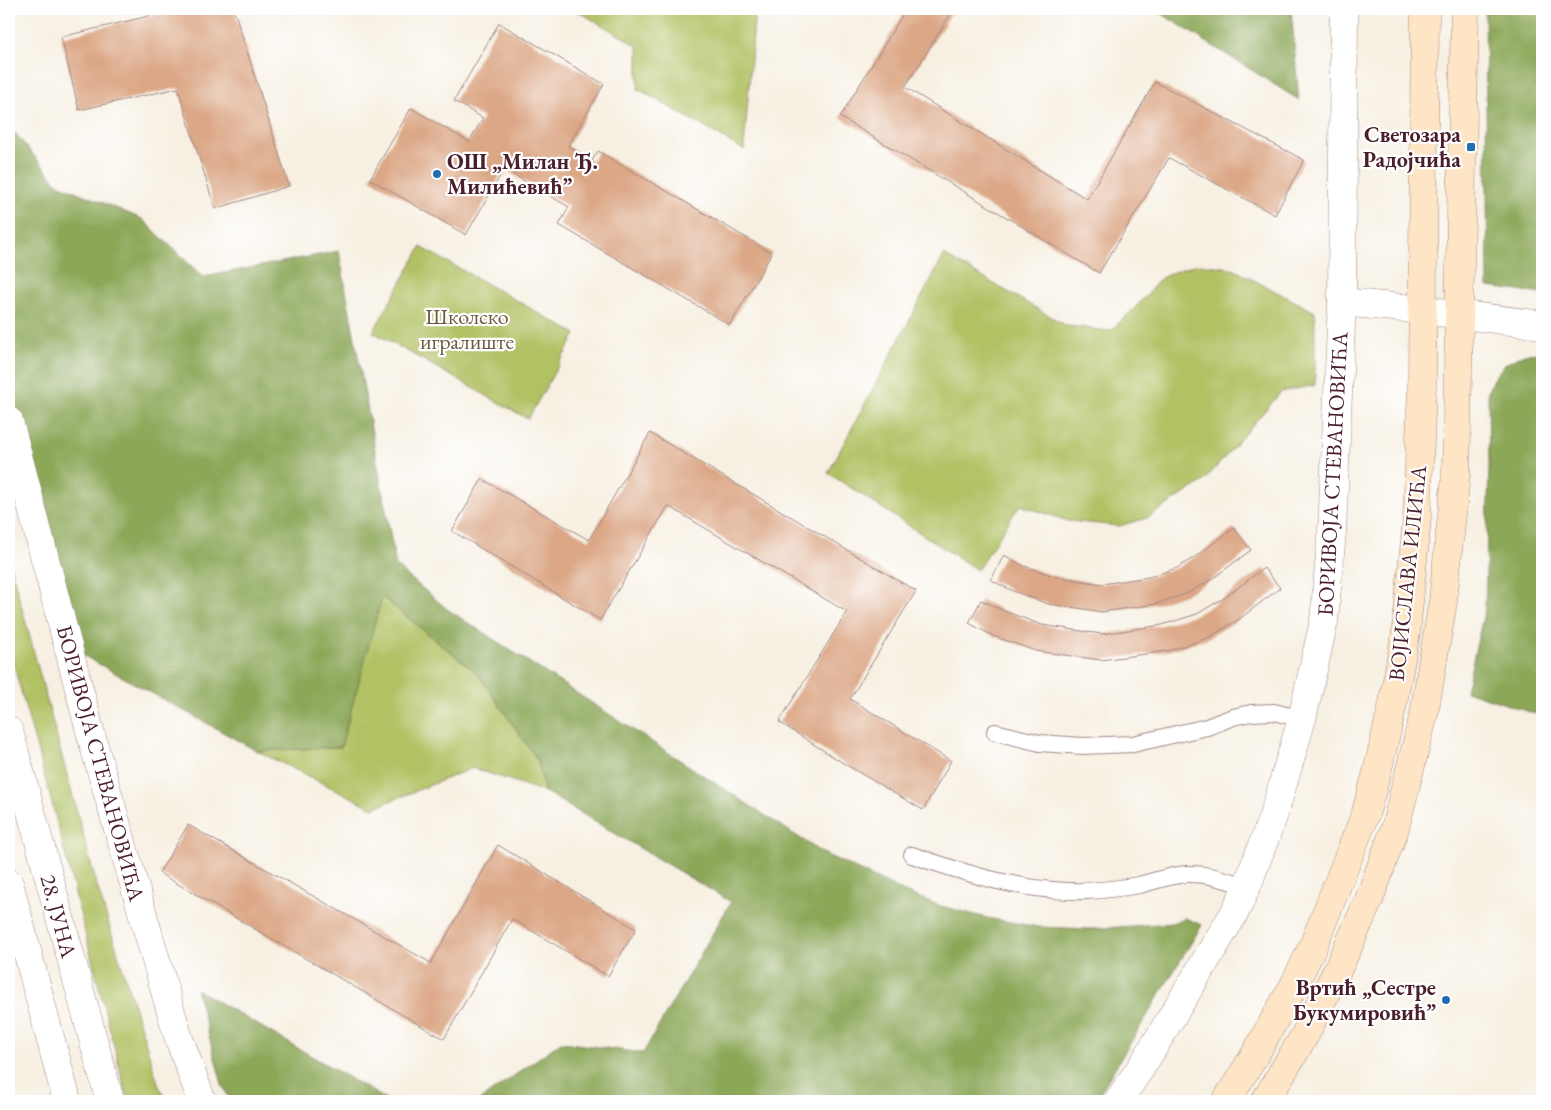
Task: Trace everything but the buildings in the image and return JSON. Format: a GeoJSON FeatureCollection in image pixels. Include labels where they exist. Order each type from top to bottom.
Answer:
{"type":"FeatureCollection","features":[{"type":"Feature","properties":{"kind":"main road","name":"ВОЈИСЛАВА ИЛИЋА"},"geometry":{"type":"LineString","coordinates":[[1226,1101],[1294,986],[1313,946],[1365,815],[1392,708],[1406,632],[1417,519],[1422,385],[1425,9]]}},
{"type":"Feature","properties":{"kind":"main road","name":"ВОЈИСЛАВА ИЛИЋА"},"geometry":{"type":"LineString","coordinates":[[1265,1101],[1305,1035],[1369,900],[1395,828],[1424,714],[1443,601],[1456,475],[1465,9]]}},
{"type":"Feature","properties":{"kind":"street","name":"БОРИВОЈА СТЕВАНОВИЋА"},"geometry":{"type":"LineString","coordinates":[[1118,1101],[1142,1066],[1235,912],[1247,886],[1274,814],[1302,719],[1324,621],[1332,532],[1342,302],[1344,9]]}},
{"type":"Feature","properties":{"kind":"street"},"geometry":{"type":"LineString","coordinates":[[1342,302],[1542,325]]}},
{"type":"Feature","properties":{"kind":"street","name":"БОРИВОЈА СТЕВАНОВИЋА"},"geometry":{"type":"LineString","coordinates":[[9,421],[97,755],[178,1036],[202,1101]]}},
{"type":"Feature","properties":{"kind":"street","name":"28. ЈУНА"},"geometry":{"type":"LineString","coordinates":[[9,731],[110,1101]]}},
{"type":"Feature","properties":{"kind":"street","name":"28. ЈУНА"},"geometry":{"type":"LineString","coordinates":[[9,883],[67,1101]]}},
{"type":"Feature","properties":{"kind":"lane"},"geometry":{"type":"LineString","coordinates":[[995,732],[1040,743],[1082,746],[1133,744],[1207,727],[1233,717],[1251,713],[1274,712],[1302,719]]}},
{"type":"Feature","properties":{"kind":"lane"},"geometry":{"type":"LineString","coordinates":[[912,855],[976,874],[1046,890],[1085,891],[1113,889],[1186,874],[1204,875],[1247,886]]}},
{"type":"Feature","properties":{"kind":"green space"},"geometry":{"type":"Polygon","coordinates":[[[574,9],[755,9],[744,150],[638,89],[638,46],[574,9]]]}},
{"type":"Feature","properties":{"kind":"green space"},"geometry":{"type":"Polygon","coordinates":[[[1154,9],[1291,9],[1299,100],[1154,9]]]}},
{"type":"Feature","properties":{"kind":"green space"},"geometry":{"type":"Polygon","coordinates":[[[1485,9],[1542,9],[1542,294],[1488,287],[1485,9]]]}},
{"type":"Feature","properties":{"kind":"green space"},"geometry":{"type":"Polygon","coordinates":[[[9,126],[58,184],[142,219],[203,277],[339,251],[396,566],[447,609],[823,853],[900,890],[941,906],[987,918],[1039,927],[1091,929],[1172,923],[1185,918],[1202,925],[1095,1101],[479,1101],[561,1042],[643,1053],[731,902],[545,792],[537,759],[477,673],[382,597],[341,747],[257,751],[68,647],[9,421],[9,126]]]}},
{"type":"Feature","properties":{"kind":"green space","name":"Школско игралиште"},"geometry":{"type":"Polygon","coordinates":[[[421,247],[576,334],[528,419],[373,332],[421,247]]]}},
{"type":"Feature","properties":{"kind":"green space"},"geometry":{"type":"Polygon","coordinates":[[[944,255],[1067,326],[1110,331],[1134,309],[1161,278],[1198,264],[1231,268],[1315,312],[1315,385],[1281,392],[1204,481],[1147,518],[1119,526],[1068,521],[1020,505],[977,570],[828,473],[944,255]]]}},
{"type":"Feature","properties":{"kind":"green space"},"geometry":{"type":"Polygon","coordinates":[[[1542,353],[1542,716],[1466,691],[1485,608],[1489,465],[1488,391],[1493,379],[1505,364],[1524,354],[1542,353]]]}},
{"type":"Feature","properties":{"kind":"green space"},"geometry":{"type":"Polygon","coordinates":[[[9,560],[97,886],[159,1086],[166,1101],[128,1101],[54,811],[9,648],[9,560]]]}},
{"type":"Feature","properties":{"kind":"green space"},"geometry":{"type":"Polygon","coordinates":[[[381,596],[477,673],[537,759],[545,792],[473,768],[373,808],[257,751],[341,747],[381,596]]]}},
{"type":"Feature","properties":{"kind":"green space"},"geometry":{"type":"Polygon","coordinates":[[[196,989],[389,1101],[230,1101],[222,1084],[196,989]]]}},
{"type":"Feature","properties":{"kind":"place","name":"Светозара Радојчића"},"geometry":{"type":"Point","coordinates":[1471,147]}},
{"type":"Feature","properties":{"kind":"place","name":"ОШ „Милан Ђ. Милићевић”"},"geometry":{"type":"Point","coordinates":[437,174]}},
{"type":"Feature","properties":{"kind":"place","name":"Вртић „Сестре Букумировић”"},"geometry":{"type":"Point","coordinates":[1446,1000]}}]}
